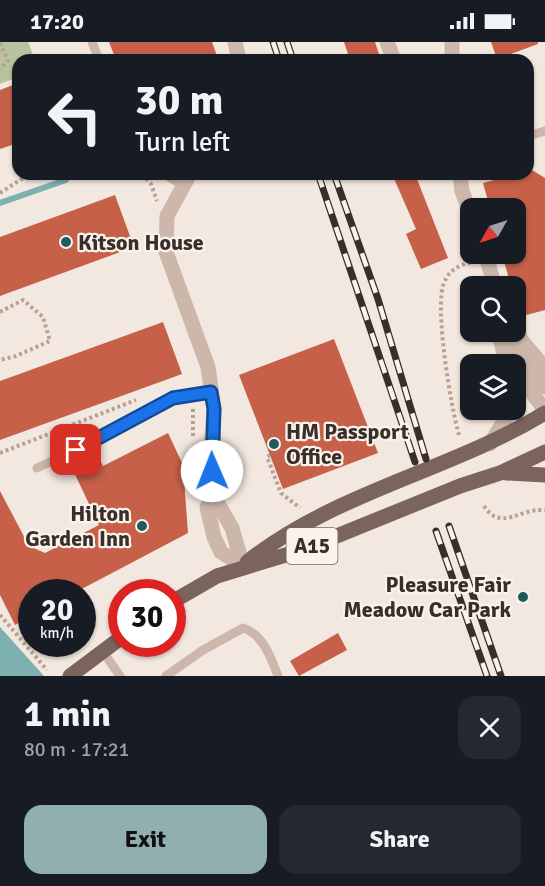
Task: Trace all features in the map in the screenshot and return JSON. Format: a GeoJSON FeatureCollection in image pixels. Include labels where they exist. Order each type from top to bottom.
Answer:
{"type":"FeatureCollection","features":[{"type":"Feature","properties":{"kind":"main road"},"geometry":{"type":"LineString","coordinates":[[243,566],[271,545],[334,508],[490,444],[545,412]]}},
{"type":"Feature","properties":{"kind":"main road","name":"A15"},"geometry":{"type":"LineString","coordinates":[[186,594],[217,576],[243,566],[302,550],[460,486],[500,473],[545,452]]}},
{"type":"Feature","properties":{"kind":"main road"},"geometry":{"type":"LineString","coordinates":[[500,473],[545,475]]}},
{"type":"Feature","properties":{"kind":"main road"},"geometry":{"type":"LineString","coordinates":[[71,675],[108,646]]}},
{"type":"Feature","properties":{"kind":"street"},"geometry":{"type":"LineString","coordinates":[[186,180],[167,216],[166,252],[208,367],[214,409],[211,447],[213,495],[232,528],[243,566]]}},
{"type":"Feature","properties":{"kind":"street"},"geometry":{"type":"LineString","coordinates":[[461,180],[465,198]]}},
{"type":"Feature","properties":{"kind":"street"},"geometry":{"type":"LineString","coordinates":[[513,342],[517,354],[545,387]]}},
{"type":"Feature","properties":{"kind":"street"},"geometry":{"type":"LineString","coordinates":[[523,342],[545,368]]}},
{"type":"Feature","properties":{"kind":"street"},"geometry":{"type":"LineString","coordinates":[[526,386],[545,412]]}},
{"type":"Feature","properties":{"kind":"street"},"geometry":{"type":"LineString","coordinates":[[490,444],[503,420]]}},
{"type":"Feature","properties":{"kind":"lane"},"geometry":{"type":"LineString","coordinates":[[37,468],[95,441],[173,398],[211,392]]}},
{"type":"Feature","properties":{"kind":"lane"},"geometry":{"type":"LineString","coordinates":[[166,676],[210,645],[243,628],[253,631],[260,639],[278,676]]}},
{"type":"Feature","properties":{"kind":"lane"},"geometry":{"type":"LineString","coordinates":[[102,650],[120,676]]}},
{"type":"Feature","properties":{"kind":"path"},"geometry":{"type":"LineString","coordinates":[[0,43],[8,61],[0,69]]}},
{"type":"Feature","properties":{"kind":"path"},"geometry":{"type":"LineString","coordinates":[[0,193],[20,180]]}},
{"type":"Feature","properties":{"kind":"path"},"geometry":{"type":"LineString","coordinates":[[147,180],[157,200],[154,211]]}},
{"type":"Feature","properties":{"kind":"path"},"geometry":{"type":"LineString","coordinates":[[459,435],[452,411],[445,354],[442,286],[454,268],[466,264]]}},
{"type":"Feature","properties":{"kind":"path"},"geometry":{"type":"LineString","coordinates":[[0,312],[23,300],[43,317],[50,341],[16,356],[0,360]]}},
{"type":"Feature","properties":{"kind":"path"},"geometry":{"type":"LineString","coordinates":[[0,453],[143,398]]}},
{"type":"Feature","properties":{"kind":"path"},"geometry":{"type":"LineString","coordinates":[[270,455],[267,457],[281,493],[300,509]]}},
{"type":"Feature","properties":{"kind":"path"},"geometry":{"type":"LineString","coordinates":[[484,506],[491,516],[501,520],[527,510],[545,510]]}},
{"type":"Feature","properties":{"kind":"path"},"geometry":{"type":"LineString","coordinates":[[0,615],[47,670]]}},
{"type":"Feature","properties":{"kind":"green space"},"geometry":{"type":"Polygon","coordinates":[[[0,42],[28,42],[33,54],[12,54],[12,79],[0,84],[0,42]]]}},
{"type":"Feature","properties":{"kind":"water"},"geometry":{"type":"Polygon","coordinates":[[[0,627],[18,647],[18,657],[27,657],[44,676],[0,676],[0,627]]]}},
{"type":"Feature","properties":{"kind":"building"},"geometry":{"type":"Polygon","coordinates":[[[109,42],[212,42],[216,54],[114,54],[109,42]]]}},
{"type":"Feature","properties":{"kind":"building"},"geometry":{"type":"Polygon","coordinates":[[[344,42],[375,42],[379,54],[348,54],[344,42]]]}},
{"type":"Feature","properties":{"kind":"building"},"geometry":{"type":"Polygon","coordinates":[[[491,42],[538,42],[538,44],[511,54],[495,54],[491,42]]]}},
{"type":"Feature","properties":{"kind":"building"},"geometry":{"type":"Polygon","coordinates":[[[12,85],[12,145],[0,149],[0,90],[12,85]]]}},
{"type":"Feature","properties":{"kind":"building"},"geometry":{"type":"Polygon","coordinates":[[[534,171],[545,178],[545,310],[526,315],[526,276],[508,276],[505,264],[526,264],[526,198],[487,198],[483,183],[494,180],[534,180],[534,171]]]}},
{"type":"Feature","properties":{"kind":"building"},"geometry":{"type":"Polygon","coordinates":[[[395,180],[417,180],[448,258],[421,269],[406,234],[416,229],[395,180]]]}},
{"type":"Feature","properties":{"kind":"building","name":"Kitson House"},"geometry":{"type":"Polygon","coordinates":[[[115,195],[134,247],[0,296],[0,237],[115,195]]]}},
{"type":"Feature","properties":{"kind":"building"},"geometry":{"type":"Polygon","coordinates":[[[163,322],[182,374],[0,440],[0,381],[163,322]]]}},
{"type":"Feature","properties":{"kind":"building"},"geometry":{"type":"Polygon","coordinates":[[[334,339],[378,453],[283,489],[239,375],[334,339]]]}},
{"type":"Feature","properties":{"kind":"building","name":"Hilton Garden Inn"},"geometry":{"type":"Polygon","coordinates":[[[168,433],[183,465],[188,533],[96,581],[96,579],[18,579],[18,623],[15,625],[0,595],[0,491],[29,546],[45,553],[99,525],[71,466],[96,452],[103,466],[168,433]]]}},
{"type":"Feature","properties":{"kind":"building"},"geometry":{"type":"Polygon","coordinates":[[[338,633],[347,650],[299,676],[290,661],[338,633]]]}},
{"type":"Feature","properties":{"kind":"waterway"},"geometry":{"type":"LineString","coordinates":[[0,203],[66,180]]}},
{"type":"Feature","properties":{"kind":"railway"},"geometry":{"type":"LineString","coordinates":[[273,42],[277,54]]}},
{"type":"Feature","properties":{"kind":"railway"},"geometry":{"type":"LineString","coordinates":[[287,42],[291,54]]}},
{"type":"Feature","properties":{"kind":"railway"},"geometry":{"type":"LineString","coordinates":[[320,180],[415,462]]}},
{"type":"Feature","properties":{"kind":"railway"},"geometry":{"type":"LineString","coordinates":[[336,180],[378,299],[426,459]]}},
{"type":"Feature","properties":{"kind":"railway"},"geometry":{"type":"LineString","coordinates":[[449,526],[501,676]]}},
{"type":"Feature","properties":{"kind":"railway"},"geometry":{"type":"LineString","coordinates":[[436,531],[487,676]]}},
{"type":"Feature","properties":{"kind":"place","name":"Kitson House"},"geometry":{"type":"Point","coordinates":[66,242]}},
{"type":"Feature","properties":{"kind":"place","name":"HM Passport Office"},"geometry":{"type":"Point","coordinates":[274,444]}},
{"type":"Feature","properties":{"kind":"place","name":"Hilton Garden Inn"},"geometry":{"type":"Point","coordinates":[142,526]}},
{"type":"Feature","properties":{"kind":"place","name":"Pleasure Fair Meadow Car Park"},"geometry":{"type":"Point","coordinates":[523,597]}},
{"type":"Feature","properties":{"kind":"route"},"geometry":{"type":"LineString","coordinates":[[76,450],[173,398],[211,392],[214,409],[212,471]]}}]}
